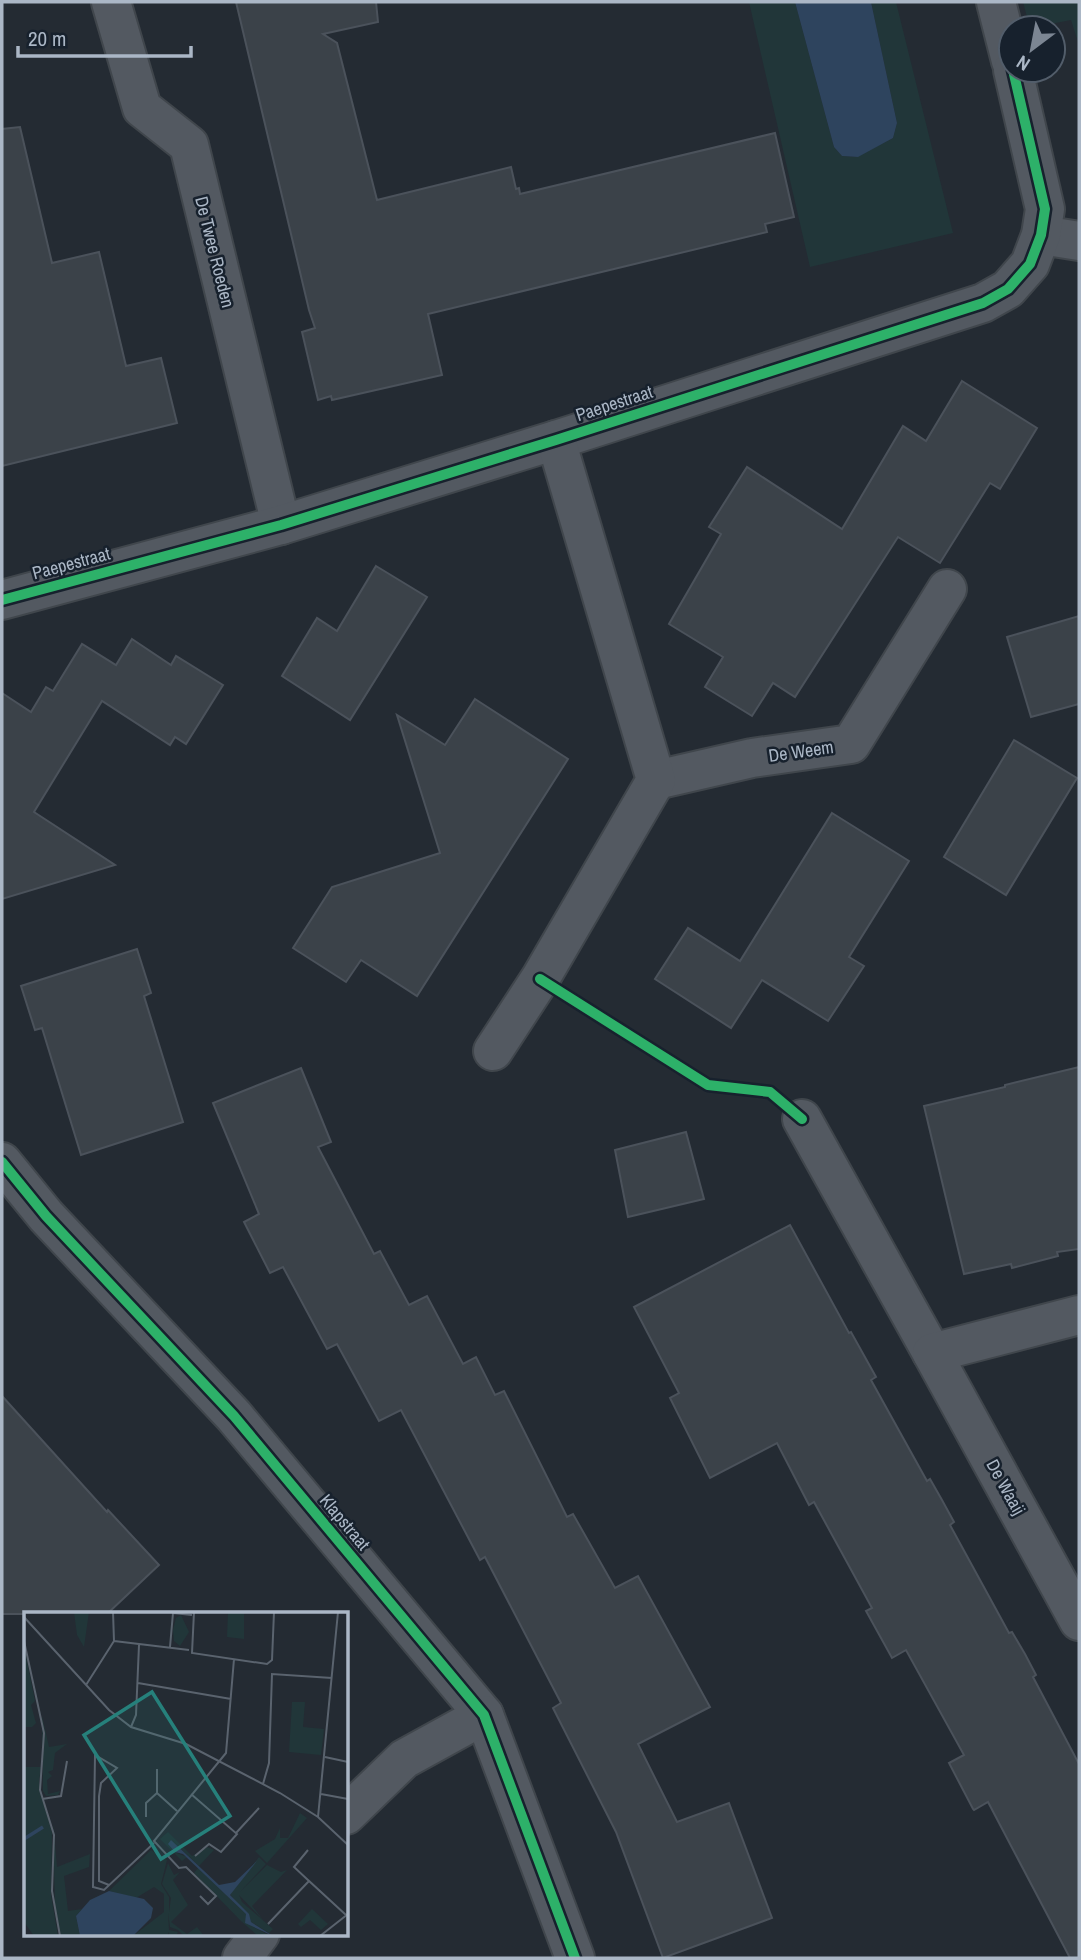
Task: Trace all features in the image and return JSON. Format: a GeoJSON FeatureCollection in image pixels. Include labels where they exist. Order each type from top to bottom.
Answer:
{"type":"FeatureCollection","features":[{"type":"Feature","properties":{"kind":"street","name":"De Twee Roeden"},"geometry":{"type":"LineString","coordinates":[[111,2],[142,108],[190,145],[281,524]]}},
{"type":"Feature","properties":{"kind":"street","name":"Paepestraat"},"geometry":{"type":"LineString","coordinates":[[2,600],[281,524],[556,440],[983,303],[1007,289],[1030,264],[1041,235],[1045,209],[1016,84]]}},
{"type":"Feature","properties":{"kind":"street"},"geometry":{"type":"LineString","coordinates":[[1041,235],[1079,241]]}},
{"type":"Feature","properties":{"kind":"street"},"geometry":{"type":"LineString","coordinates":[[493,1051],[540,979],[656,780],[556,440]]}},
{"type":"Feature","properties":{"kind":"street","name":"De Weem"},"geometry":{"type":"LineString","coordinates":[[656,780],[752,758],[851,744],[947,589]]}},
{"type":"Feature","properties":{"kind":"street","name":"De Waaij"},"geometry":{"type":"LineString","coordinates":[[803,1119],[1079,1620]]}},
{"type":"Feature","properties":{"kind":"street","name":"Klapstraat"},"geometry":{"type":"LineString","coordinates":[[2,1162],[46,1216],[234,1416],[484,1714],[575,1958]]}},
{"type":"Feature","properties":{"kind":"street"},"geometry":{"type":"LineString","coordinates":[[932,1353],[1079,1315]]}},
{"type":"Feature","properties":{"kind":"street"},"geometry":{"type":"LineString","coordinates":[[348,1813],[404,1759],[484,1714]]}},
{"type":"Feature","properties":{"kind":"street"},"geometry":{"type":"LineString","coordinates":[[242,1958],[258,1936]]}},
{"type":"Feature","properties":{"kind":"green space"},"geometry":{"type":"Polygon","coordinates":[[[749,2],[795,2],[834,147],[842,156],[857,157],[893,138],[897,123],[871,2],[896,2],[953,233],[810,267],[749,2]]]}},
{"type":"Feature","properties":{"kind":"green space"},"geometry":{"type":"Polygon","coordinates":[[[1023,2],[1079,2],[1079,45],[1071,20],[1067,21],[1067,14],[1026,14],[1023,2]]]}},
{"type":"Feature","properties":{"kind":"water"},"geometry":{"type":"Polygon","coordinates":[[[795,2],[871,2],[897,123],[893,138],[858,157],[842,156],[834,147],[795,2]]]}},
{"type":"Feature","properties":{"kind":"building"},"geometry":{"type":"Polygon","coordinates":[[[236,2],[376,2],[378,22],[323,34],[337,43],[377,200],[511,167],[516,189],[519,188],[520,194],[775,133],[794,217],[765,224],[767,232],[428,314],[442,375],[332,400],[331,396],[318,400],[302,332],[315,328],[236,2]]]}},
{"type":"Feature","properties":{"kind":"building"},"geometry":{"type":"Polygon","coordinates":[[[20,127],[52,263],[99,252],[126,366],[161,358],[177,423],[2,466],[2,129],[20,127]]]}},
{"type":"Feature","properties":{"kind":"building"},"geometry":{"type":"Polygon","coordinates":[[[962,381],[1037,428],[1000,489],[990,483],[940,563],[898,537],[795,697],[773,683],[752,716],[705,687],[723,657],[669,624],[721,534],[709,527],[747,467],[842,529],[903,426],[926,441],[962,381]]]}},
{"type":"Feature","properties":{"kind":"building"},"geometry":{"type":"Polygon","coordinates":[[[376,566],[427,597],[350,720],[282,676],[317,618],[337,631],[376,566]]]}},
{"type":"Feature","properties":{"kind":"building"},"geometry":{"type":"Polygon","coordinates":[[[1079,616],[1079,704],[1031,717],[1007,637],[1079,616]]]}},
{"type":"Feature","properties":{"kind":"building"},"geometry":{"type":"Polygon","coordinates":[[[132,639],[171,665],[176,656],[223,685],[186,744],[175,737],[170,745],[102,701],[34,812],[115,865],[2,899],[2,693],[31,712],[46,687],[53,691],[82,644],[116,665],[132,639]]]}},
{"type":"Feature","properties":{"kind":"building"},"geometry":{"type":"Polygon","coordinates":[[[475,699],[568,759],[417,996],[361,960],[346,982],[293,948],[332,887],[440,853],[397,715],[445,745],[475,699]]]}},
{"type":"Feature","properties":{"kind":"building"},"geometry":{"type":"Polygon","coordinates":[[[1014,740],[1077,778],[1006,895],[944,857],[1014,740]]]}},
{"type":"Feature","properties":{"kind":"building"},"geometry":{"type":"Polygon","coordinates":[[[832,813],[909,861],[849,957],[864,966],[828,1021],[762,980],[731,1028],[655,979],[688,928],[740,961],[832,813]]]}},
{"type":"Feature","properties":{"kind":"building"},"geometry":{"type":"Polygon","coordinates":[[[137,949],[151,993],[144,996],[183,1122],[81,1155],[42,1028],[35,1030],[21,986],[137,949]]]}},
{"type":"Feature","properties":{"kind":"building"},"geometry":{"type":"Polygon","coordinates":[[[1079,1067],[1079,1249],[1057,1252],[1058,1256],[1012,1268],[1011,1264],[964,1274],[924,1106],[1079,1067]]]}},
{"type":"Feature","properties":{"kind":"building"},"geometry":{"type":"Polygon","coordinates":[[[301,1068],[331,1142],[318,1147],[374,1254],[380,1251],[409,1305],[427,1296],[463,1364],[476,1357],[495,1395],[504,1391],[567,1517],[573,1514],[615,1588],[638,1576],[710,1707],[638,1744],[677,1822],[729,1803],[772,1918],[663,1958],[616,1832],[553,1708],[561,1703],[485,1557],[480,1560],[401,1410],[379,1421],[337,1344],[327,1349],[283,1267],[270,1273],[244,1222],[259,1214],[213,1103],[301,1068]]]}},
{"type":"Feature","properties":{"kind":"building"},"geometry":{"type":"Polygon","coordinates":[[[686,1132],[704,1199],[628,1217],[615,1150],[686,1132]]]}},
{"type":"Feature","properties":{"kind":"building"},"geometry":{"type":"Polygon","coordinates":[[[790,1225],[876,1377],[871,1380],[927,1481],[930,1479],[954,1522],[950,1525],[1009,1633],[1012,1632],[1025,1654],[1036,1675],[1033,1677],[1079,1764],[1079,1958],[1070,1958],[988,1802],[973,1809],[949,1763],[964,1755],[906,1650],[892,1658],[866,1611],[872,1608],[814,1502],[809,1505],[777,1443],[710,1478],[670,1398],[679,1393],[634,1307],[790,1225]]]}},
{"type":"Feature","properties":{"kind":"building"},"geometry":{"type":"Polygon","coordinates":[[[2,1396],[159,1565],[109,1612],[2,1614],[2,1396]]]}},
{"type":"Feature","properties":{"kind":"cycle path"},"geometry":{"type":"LineString","coordinates":[[2,600],[281,525],[983,303],[1008,289],[1030,264],[1041,235],[1045,209],[1016,84]]}},
{"type":"Feature","properties":{"kind":"cycle path"},"geometry":{"type":"LineString","coordinates":[[540,979],[708,1085],[770,1092],[802,1119]]}},
{"type":"Feature","properties":{"kind":"cycle path"},"geometry":{"type":"LineString","coordinates":[[2,1162],[46,1216],[234,1416],[484,1715],[575,1958]]}}]}
